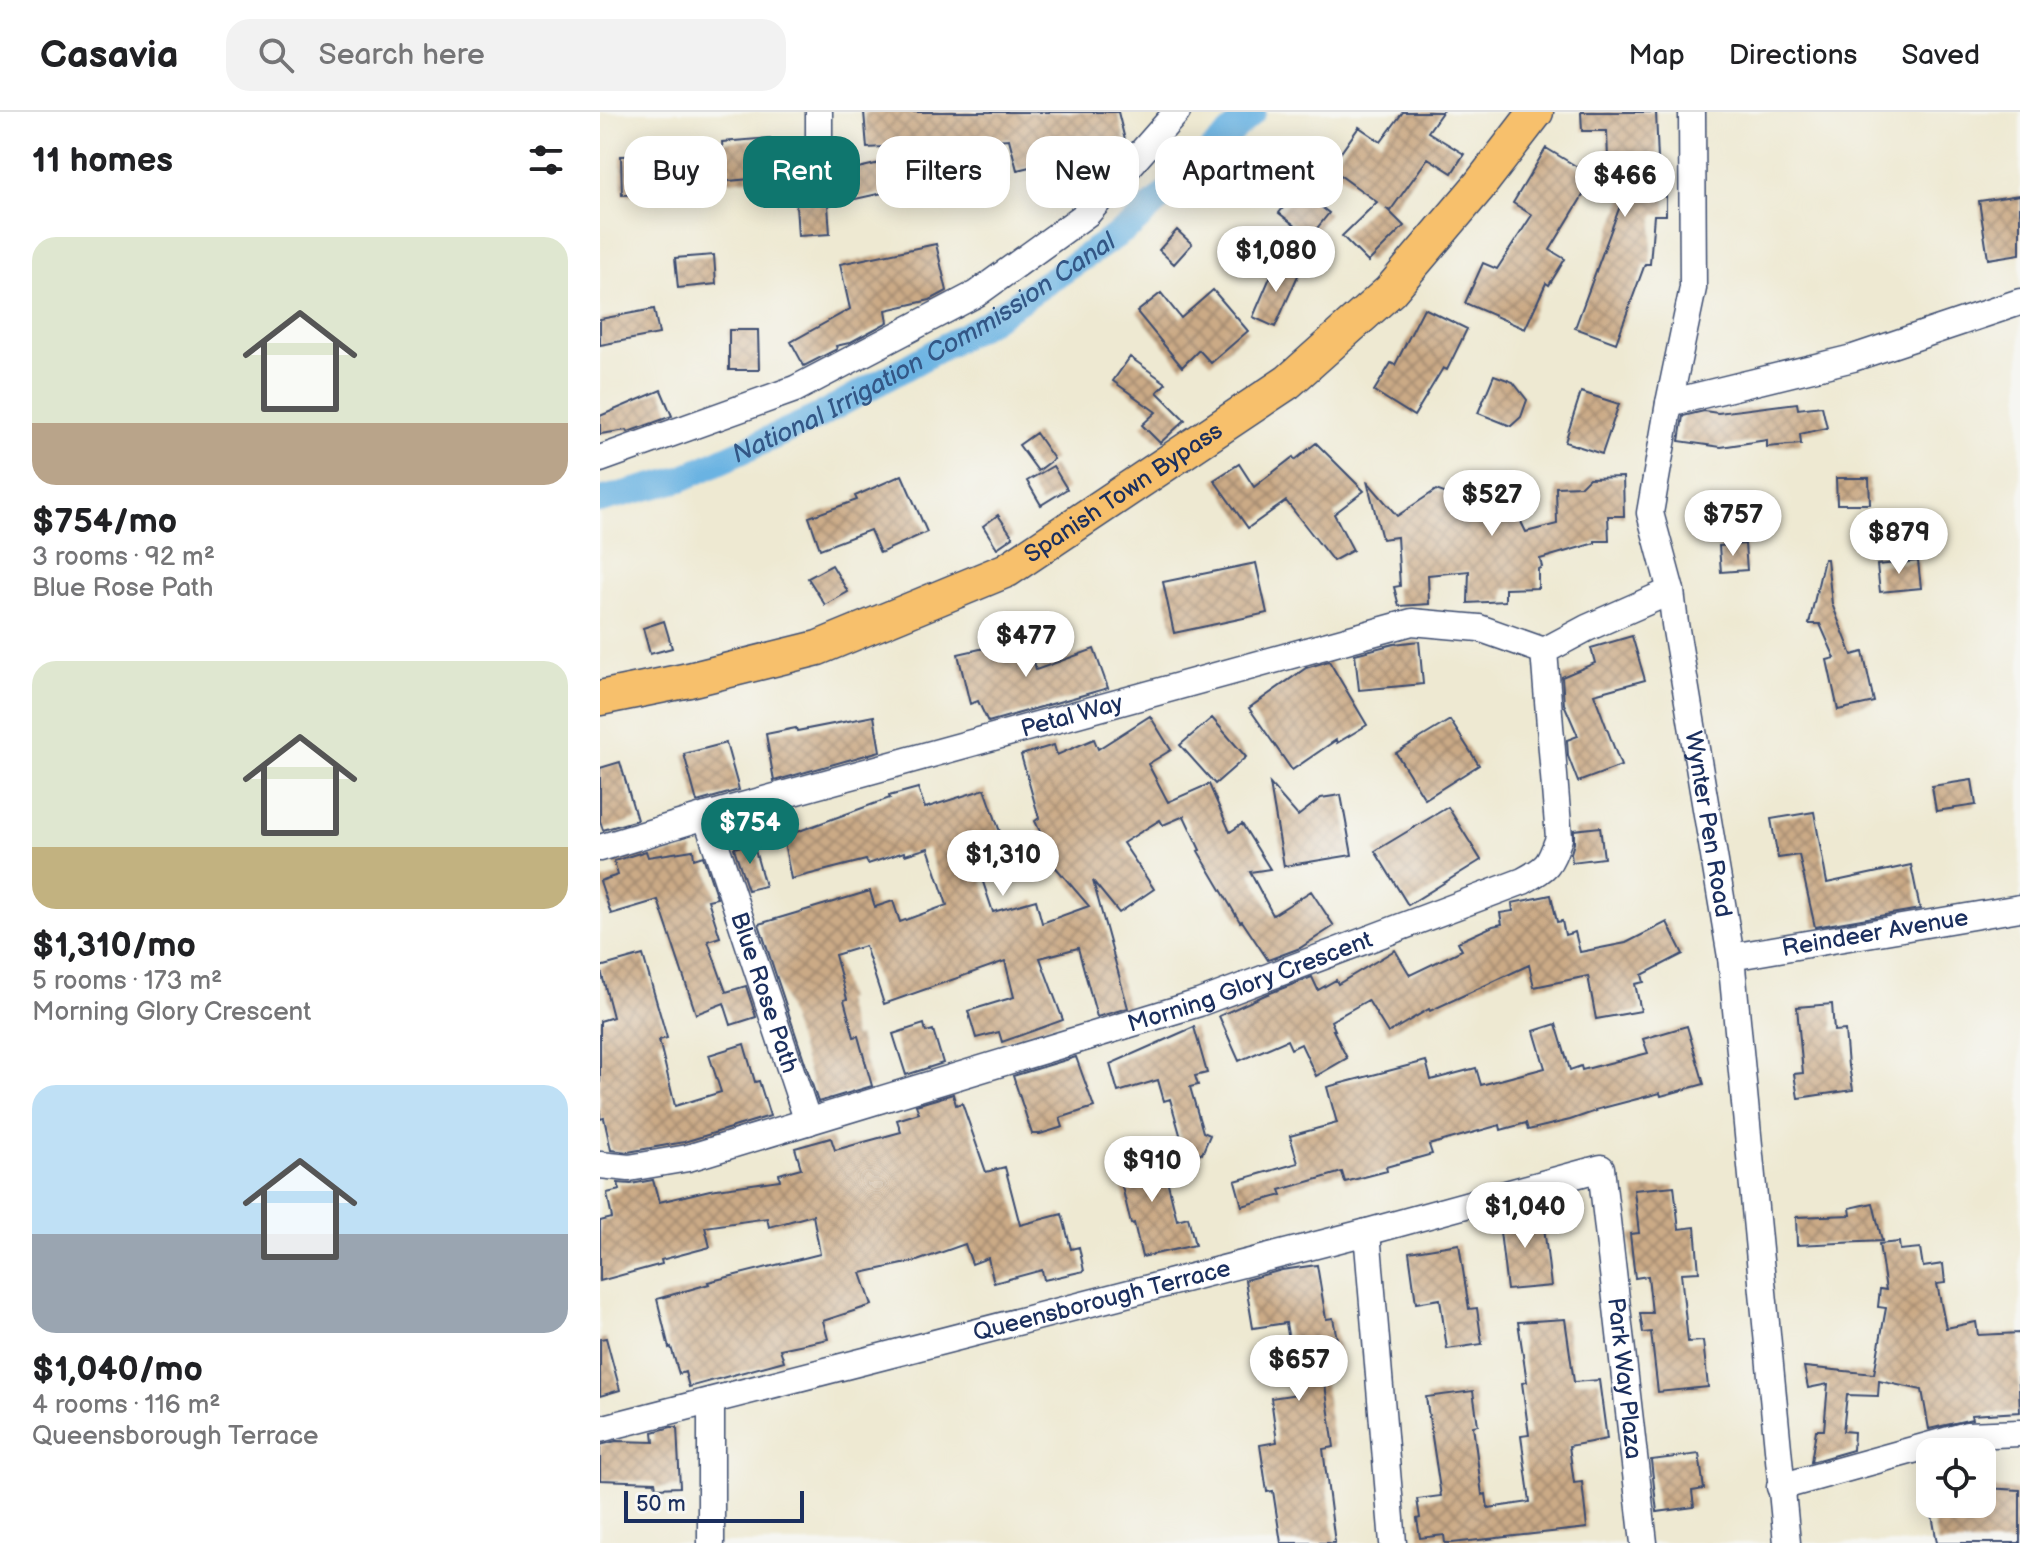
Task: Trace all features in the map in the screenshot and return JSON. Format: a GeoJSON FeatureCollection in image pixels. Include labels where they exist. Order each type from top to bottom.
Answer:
{"type":"FeatureCollection","features":[{"type":"Feature","properties":{"kind":"main road","name":"Spanish Town Bypass"},"geometry":{"type":"LineString","coordinates":[[600,698],[818,648],[1007,570],[1288,382],[1390,291],[1479,186],[1536,112]]}},
{"type":"Feature","properties":{"kind":"main road"},"geometry":{"type":"LineString","coordinates":[[600,714],[689,680]]}},
{"type":"Feature","properties":{"kind":"street"},"geometry":{"type":"LineString","coordinates":[[819,112],[819,136]]}},
{"type":"Feature","properties":{"kind":"street"},"geometry":{"type":"LineString","coordinates":[[600,459],[795,389],[976,294],[1088,213],[1177,112]]}},
{"type":"Feature","properties":{"kind":"street","name":"Wynter Pen Road"},"geometry":{"type":"LineString","coordinates":[[1692,112],[1693,288],[1650,513],[1671,591],[1731,957],[1787,1543]]}},
{"type":"Feature","properties":{"kind":"street"},"geometry":{"type":"LineString","coordinates":[[1669,403],[1853,358],[2020,302]]}},
{"type":"Feature","properties":{"kind":"street"},"geometry":{"type":"LineString","coordinates":[[1544,651],[1587,628],[1671,591]]}},
{"type":"Feature","properties":{"kind":"street","name":"Petal Way"},"geometry":{"type":"LineString","coordinates":[[600,848],[706,816],[1412,622],[1479,628],[1544,651]]}},
{"type":"Feature","properties":{"kind":"street","name":"Morning Glory Crescent"},"geometry":{"type":"LineString","coordinates":[[600,1165],[629,1168],[688,1158],[1199,1003],[1523,881],[1543,870],[1552,858],[1559,838],[1544,651]]}},
{"type":"Feature","properties":{"kind":"street","name":"Blue Rose Path"},"geometry":{"type":"LineString","coordinates":[[706,816],[808,1122]]}},
{"type":"Feature","properties":{"kind":"street","name":"Reindeer Avenue"},"geometry":{"type":"LineString","coordinates":[[1731,957],[2020,908]]}},
{"type":"Feature","properties":{"kind":"street","name":"Queensborough Terrace"},"geometry":{"type":"LineString","coordinates":[[600,1429],[1367,1232],[1601,1168]]}},
{"type":"Feature","properties":{"kind":"street","name":"Park Way Plaza"},"geometry":{"type":"LineString","coordinates":[[1601,1168],[1644,1543]]}},
{"type":"Feature","properties":{"kind":"street"},"geometry":{"type":"LineString","coordinates":[[1367,1232],[1393,1543]]}},
{"type":"Feature","properties":{"kind":"street"},"geometry":{"type":"LineString","coordinates":[[711,1401],[711,1543]]}},
{"type":"Feature","properties":{"kind":"street"},"geometry":{"type":"LineString","coordinates":[[1780,1487],[1967,1435],[2020,1433]]}},
{"type":"Feature","properties":{"kind":"building"},"geometry":{"type":"Polygon","coordinates":[[[864,112],[1118,112],[1124,136],[1026,136],[1026,168],[1017,170],[1010,136],[876,136],[876,147],[867,148],[864,112]]]}},
{"type":"Feature","properties":{"kind":"building"},"geometry":{"type":"Polygon","coordinates":[[[1403,112],[1442,112],[1428,132],[1464,154],[1452,173],[1428,158],[1390,211],[1386,208],[1404,226],[1368,262],[1342,236],[1377,202],[1343,177],[1343,150],[1359,127],[1381,142],[1403,112]]]}},
{"type":"Feature","properties":{"kind":"building"},"geometry":{"type":"Polygon","coordinates":[[[1581,112],[1656,112],[1659,184],[1666,184],[1666,215],[1654,215],[1650,264],[1645,264],[1616,343],[1575,328],[1634,168],[1625,163],[1609,189],[1607,131],[1582,131],[1581,112]]]}},
{"type":"Feature","properties":{"kind":"building"},"geometry":{"type":"Polygon","coordinates":[[[743,140],[743,180],[727,181],[727,142],[743,140]]]}},
{"type":"Feature","properties":{"kind":"building"},"geometry":{"type":"Polygon","coordinates":[[[1546,148],[1594,177],[1550,250],[1565,259],[1549,285],[1546,283],[1525,329],[1465,303],[1483,263],[1497,269],[1532,215],[1513,203],[1546,148]]]}},
{"type":"Feature","properties":{"kind":"building"},"geometry":{"type":"Polygon","coordinates":[[[621,156],[624,156],[624,195],[622,195],[621,156]]]}},
{"type":"Feature","properties":{"kind":"building"},"geometry":{"type":"Polygon","coordinates":[[[876,164],[876,194],[860,198],[860,168],[876,164]]]}},
{"type":"Feature","properties":{"kind":"building"},"geometry":{"type":"Polygon","coordinates":[[[2020,195],[2020,254],[1988,259],[1979,201],[2020,195]]]}},
{"type":"Feature","properties":{"kind":"building"},"geometry":{"type":"Polygon","coordinates":[[[796,208],[828,208],[830,234],[798,236],[796,208]]]}},
{"type":"Feature","properties":{"kind":"building"},"geometry":{"type":"Polygon","coordinates":[[[1283,208],[1323,208],[1329,213],[1310,237],[1279,213],[1283,208]]]}},
{"type":"Feature","properties":{"kind":"building"},"geometry":{"type":"Polygon","coordinates":[[[1177,230],[1192,244],[1174,264],[1159,250],[1177,230]]]}},
{"type":"Feature","properties":{"kind":"building"},"geometry":{"type":"Polygon","coordinates":[[[936,244],[947,291],[930,300],[886,310],[888,322],[849,343],[836,346],[837,349],[804,366],[791,342],[850,309],[840,264],[936,244]]]}},
{"type":"Feature","properties":{"kind":"building"},"geometry":{"type":"Polygon","coordinates":[[[714,255],[716,284],[678,288],[675,258],[714,255]]]}},
{"type":"Feature","properties":{"kind":"building"},"geometry":{"type":"Polygon","coordinates":[[[1277,261],[1300,271],[1275,327],[1253,317],[1277,261]]]}},
{"type":"Feature","properties":{"kind":"building"},"geometry":{"type":"Polygon","coordinates":[[[1213,290],[1248,331],[1211,363],[1199,350],[1182,367],[1137,312],[1161,293],[1181,318],[1213,290]]]}},
{"type":"Feature","properties":{"kind":"building"},"geometry":{"type":"Polygon","coordinates":[[[1424,308],[1467,329],[1447,370],[1443,368],[1414,416],[1374,391],[1391,363],[1395,365],[1424,308]]]}},
{"type":"Feature","properties":{"kind":"building"},"geometry":{"type":"Polygon","coordinates":[[[654,309],[659,334],[600,345],[600,319],[654,309]]]}},
{"type":"Feature","properties":{"kind":"building"},"geometry":{"type":"Polygon","coordinates":[[[729,330],[758,330],[759,370],[729,370],[729,330]]]}},
{"type":"Feature","properties":{"kind":"building"},"geometry":{"type":"Polygon","coordinates":[[[1130,357],[1166,383],[1157,392],[1185,420],[1160,443],[1142,425],[1156,412],[1113,381],[1130,357]]]}},
{"type":"Feature","properties":{"kind":"building"},"geometry":{"type":"Polygon","coordinates":[[[1494,375],[1513,382],[1527,400],[1521,417],[1511,426],[1478,413],[1494,375]]]}},
{"type":"Feature","properties":{"kind":"building"},"geometry":{"type":"Polygon","coordinates":[[[661,390],[672,416],[628,432],[600,434],[600,416],[661,390]]]}},
{"type":"Feature","properties":{"kind":"building"},"geometry":{"type":"Polygon","coordinates":[[[1581,392],[1619,404],[1602,454],[1565,442],[1581,392]]]}},
{"type":"Feature","properties":{"kind":"building"},"geometry":{"type":"Polygon","coordinates":[[[1797,403],[1798,409],[1822,406],[1827,428],[1800,434],[1801,444],[1767,447],[1767,440],[1721,447],[1679,441],[1683,416],[1704,411],[1718,413],[1797,403]]]}},
{"type":"Feature","properties":{"kind":"building"},"geometry":{"type":"Polygon","coordinates":[[[1036,433],[1054,459],[1038,471],[1019,445],[1036,433]]]}},
{"type":"Feature","properties":{"kind":"building"},"geometry":{"type":"Polygon","coordinates":[[[1316,443],[1364,491],[1334,514],[1353,550],[1333,561],[1286,501],[1248,528],[1214,480],[1239,464],[1254,487],[1316,443]]]}},
{"type":"Feature","properties":{"kind":"building"},"geometry":{"type":"Polygon","coordinates":[[[1053,466],[1067,489],[1041,505],[1027,481],[1053,466]]]}},
{"type":"Feature","properties":{"kind":"building"},"geometry":{"type":"Polygon","coordinates":[[[902,475],[927,532],[880,553],[870,530],[820,549],[809,517],[857,500],[855,496],[902,475]]]}},
{"type":"Feature","properties":{"kind":"building"},"geometry":{"type":"Polygon","coordinates":[[[1623,477],[1624,516],[1608,516],[1609,541],[1595,541],[1540,559],[1542,567],[1538,569],[1538,588],[1505,589],[1505,601],[1468,603],[1469,571],[1428,575],[1429,604],[1399,606],[1394,587],[1400,586],[1397,537],[1382,539],[1367,481],[1397,516],[1436,490],[1495,511],[1486,492],[1505,489],[1526,532],[1557,524],[1556,487],[1581,486],[1589,478],[1623,477]]]}},
{"type":"Feature","properties":{"kind":"building"},"geometry":{"type":"Polygon","coordinates":[[[1836,478],[1869,478],[1870,504],[1837,504],[1836,478]]]}},
{"type":"Feature","properties":{"kind":"building"},"geometry":{"type":"Polygon","coordinates":[[[998,515],[1013,537],[997,548],[983,526],[998,515]]]}},
{"type":"Feature","properties":{"kind":"building"},"geometry":{"type":"Polygon","coordinates":[[[1745,544],[1747,570],[1721,572],[1719,546],[1745,544]]]}},
{"type":"Feature","properties":{"kind":"building"},"geometry":{"type":"Polygon","coordinates":[[[1824,559],[1827,559],[1832,604],[1852,655],[1863,652],[1874,702],[1838,710],[1827,660],[1835,658],[1820,624],[1809,624],[1824,559]]]}},
{"type":"Feature","properties":{"kind":"building"},"geometry":{"type":"Polygon","coordinates":[[[1918,561],[1921,588],[1880,592],[1877,565],[1918,561]]]}},
{"type":"Feature","properties":{"kind":"building"},"geometry":{"type":"Polygon","coordinates":[[[1256,563],[1267,613],[1174,633],[1163,582],[1256,563]]]}},
{"type":"Feature","properties":{"kind":"building"},"geometry":{"type":"Polygon","coordinates":[[[832,565],[848,592],[825,605],[808,578],[832,565]]]}},
{"type":"Feature","properties":{"kind":"building"},"geometry":{"type":"Polygon","coordinates":[[[664,621],[672,648],[650,654],[643,628],[664,621]]]}},
{"type":"Feature","properties":{"kind":"building"},"geometry":{"type":"Polygon","coordinates":[[[1632,636],[1645,680],[1594,694],[1621,766],[1578,782],[1568,756],[1567,740],[1578,736],[1564,704],[1562,677],[1595,663],[1591,648],[1632,636]]]}},
{"type":"Feature","properties":{"kind":"building"},"geometry":{"type":"Polygon","coordinates":[[[1029,638],[1036,670],[1094,649],[1108,688],[988,722],[978,701],[970,704],[958,654],[1029,638]]]}},
{"type":"Feature","properties":{"kind":"building"},"geometry":{"type":"Polygon","coordinates":[[[1419,641],[1423,684],[1359,690],[1355,654],[1419,641]]]}},
{"type":"Feature","properties":{"kind":"building"},"geometry":{"type":"Polygon","coordinates":[[[1329,661],[1367,725],[1337,743],[1336,740],[1292,770],[1249,708],[1306,668],[1329,661]]]}},
{"type":"Feature","properties":{"kind":"building"},"geometry":{"type":"Polygon","coordinates":[[[874,716],[880,751],[774,781],[766,734],[874,716]]]}},
{"type":"Feature","properties":{"kind":"building"},"geometry":{"type":"Polygon","coordinates":[[[1150,716],[1171,750],[1148,764],[1168,802],[1209,784],[1230,832],[1242,824],[1270,869],[1250,872],[1273,915],[1311,891],[1334,926],[1300,948],[1268,960],[1240,922],[1198,851],[1184,816],[1163,825],[1160,820],[1123,843],[1154,889],[1119,913],[1093,881],[1128,1008],[1097,1017],[1078,948],[1040,958],[1063,1020],[1002,1042],[999,1032],[976,1038],[968,1011],[1014,997],[1005,961],[884,1004],[865,946],[835,955],[854,1037],[858,1036],[872,1086],[818,1102],[759,924],[870,891],[875,907],[893,901],[900,922],[947,905],[928,848],[791,879],[783,837],[918,788],[925,808],[985,789],[1000,832],[970,843],[993,912],[1036,900],[1042,923],[1089,906],[1052,863],[1035,821],[1039,818],[1021,755],[1054,745],[1057,755],[1094,739],[1098,749],[1150,716]]]}},
{"type":"Feature","properties":{"kind":"building"},"geometry":{"type":"Polygon","coordinates":[[[1212,718],[1246,757],[1215,784],[1180,745],[1212,718]]]}},
{"type":"Feature","properties":{"kind":"building"},"geometry":{"type":"Polygon","coordinates":[[[1450,720],[1479,765],[1425,799],[1396,753],[1450,720]]]}},
{"type":"Feature","properties":{"kind":"building"},"geometry":{"type":"Polygon","coordinates":[[[726,743],[739,790],[697,802],[684,754],[726,743]]]}},
{"type":"Feature","properties":{"kind":"building"},"geometry":{"type":"Polygon","coordinates":[[[620,762],[637,820],[603,830],[600,821],[600,768],[620,762]]]}},
{"type":"Feature","properties":{"kind":"building"},"geometry":{"type":"Polygon","coordinates":[[[1972,780],[1976,805],[1936,811],[1932,786],[1972,780]]]}},
{"type":"Feature","properties":{"kind":"building"},"geometry":{"type":"Polygon","coordinates":[[[1270,784],[1298,816],[1321,798],[1341,795],[1352,855],[1284,866],[1270,784]]]}},
{"type":"Feature","properties":{"kind":"building"},"geometry":{"type":"Polygon","coordinates":[[[1448,807],[1481,860],[1408,905],[1375,851],[1448,807]]]}},
{"type":"Feature","properties":{"kind":"building"},"geometry":{"type":"Polygon","coordinates":[[[1814,812],[1827,883],[1911,865],[1920,909],[1815,927],[1799,855],[1778,858],[1771,819],[1814,812]]]}},
{"type":"Feature","properties":{"kind":"building"},"geometry":{"type":"Polygon","coordinates":[[[1600,827],[1604,858],[1572,862],[1574,830],[1600,827]]]}},
{"type":"Feature","properties":{"kind":"building"},"geometry":{"type":"Polygon","coordinates":[[[753,843],[765,886],[748,890],[734,848],[753,843]]]}},
{"type":"Feature","properties":{"kind":"building"},"geometry":{"type":"Polygon","coordinates":[[[693,850],[694,859],[703,856],[717,898],[708,900],[720,937],[708,941],[726,992],[746,986],[756,1017],[731,1025],[724,1003],[696,1014],[658,900],[611,914],[600,881],[618,875],[614,861],[646,851],[648,857],[693,850]]]}},
{"type":"Feature","properties":{"kind":"building"},"geometry":{"type":"Polygon","coordinates":[[[1551,895],[1557,922],[1562,921],[1565,935],[1575,932],[1580,952],[1626,943],[1667,922],[1683,954],[1642,975],[1644,982],[1635,984],[1641,1011],[1596,1019],[1588,976],[1534,987],[1529,965],[1429,1009],[1388,1033],[1368,1000],[1331,1021],[1347,1058],[1316,1076],[1301,1044],[1291,1049],[1287,1040],[1239,1061],[1219,1016],[1312,977],[1318,990],[1336,980],[1338,984],[1395,950],[1410,975],[1462,950],[1458,942],[1502,924],[1500,913],[1513,911],[1512,903],[1551,895]]]}},
{"type":"Feature","properties":{"kind":"building"},"geometry":{"type":"Polygon","coordinates":[[[643,955],[667,1038],[659,1040],[675,1106],[721,1092],[709,1055],[744,1044],[755,1082],[759,1081],[770,1116],[684,1142],[628,1152],[611,1150],[604,1118],[600,1119],[600,1021],[613,1017],[600,967],[643,955]]]}},
{"type":"Feature","properties":{"kind":"building"},"geometry":{"type":"Polygon","coordinates":[[[1832,1004],[1834,1031],[1845,1030],[1853,1090],[1798,1098],[1794,1074],[1803,1073],[1797,1007],[1832,1004]]]}},
{"type":"Feature","properties":{"kind":"building"},"geometry":{"type":"Polygon","coordinates":[[[924,1024],[926,1032],[933,1030],[943,1063],[906,1075],[893,1034],[924,1024]]]}},
{"type":"Feature","properties":{"kind":"building"},"geometry":{"type":"Polygon","coordinates":[[[1556,1024],[1570,1070],[1581,1066],[1582,1070],[1648,1053],[1643,1039],[1687,1026],[1704,1084],[1661,1096],[1660,1093],[1528,1130],[1526,1123],[1501,1130],[1500,1125],[1429,1145],[1432,1154],[1386,1167],[1387,1171],[1345,1182],[1342,1172],[1280,1190],[1282,1195],[1242,1206],[1235,1181],[1298,1163],[1290,1136],[1337,1123],[1327,1087],[1426,1061],[1431,1080],[1476,1068],[1481,1085],[1545,1068],[1534,1031],[1556,1024]]]}},
{"type":"Feature","properties":{"kind":"building"},"geometry":{"type":"Polygon","coordinates":[[[1194,1027],[1207,1073],[1195,1076],[1198,1085],[1190,1087],[1203,1132],[1210,1135],[1202,1154],[1183,1145],[1170,1099],[1164,1101],[1158,1080],[1118,1092],[1110,1064],[1194,1027]]]}},
{"type":"Feature","properties":{"kind":"building"},"geometry":{"type":"Polygon","coordinates":[[[1076,1057],[1094,1107],[1060,1118],[1063,1127],[1032,1134],[1013,1076],[1076,1057]]]}},
{"type":"Feature","properties":{"kind":"building"},"geometry":{"type":"Polygon","coordinates":[[[953,1094],[956,1105],[962,1103],[986,1172],[1005,1167],[1020,1225],[1062,1214],[1071,1249],[1079,1247],[1084,1271],[1044,1280],[1042,1270],[994,1283],[988,1258],[972,1264],[965,1244],[917,1261],[861,1273],[872,1305],[823,1321],[828,1339],[780,1349],[784,1361],[689,1387],[685,1372],[679,1374],[669,1348],[657,1299],[708,1282],[820,1254],[813,1215],[769,1227],[767,1218],[705,1227],[710,1247],[600,1281],[600,1221],[612,1218],[607,1193],[620,1190],[618,1183],[653,1180],[659,1202],[710,1190],[780,1180],[779,1174],[801,1168],[795,1148],[831,1138],[835,1150],[901,1132],[897,1120],[919,1113],[916,1105],[953,1094]]]}},
{"type":"Feature","properties":{"kind":"building"},"geometry":{"type":"Polygon","coordinates":[[[1159,1147],[1177,1220],[1188,1217],[1195,1245],[1142,1257],[1115,1157],[1159,1147]]]}},
{"type":"Feature","properties":{"kind":"building"},"geometry":{"type":"Polygon","coordinates":[[[1674,1186],[1679,1229],[1695,1227],[1699,1272],[1681,1273],[1688,1342],[1703,1341],[1708,1387],[1658,1392],[1651,1332],[1643,1333],[1640,1313],[1652,1313],[1648,1276],[1635,1278],[1630,1234],[1639,1233],[1634,1190],[1674,1186]]]}},
{"type":"Feature","properties":{"kind":"building"},"geometry":{"type":"Polygon","coordinates":[[[1873,1203],[1882,1241],[1797,1245],[1796,1217],[1851,1215],[1850,1208],[1873,1203]]]}},
{"type":"Feature","properties":{"kind":"building"},"geometry":{"type":"Polygon","coordinates":[[[1542,1210],[1551,1286],[1507,1290],[1498,1215],[1542,1210]]]}},
{"type":"Feature","properties":{"kind":"building"},"geometry":{"type":"Polygon","coordinates":[[[1899,1242],[1900,1250],[1920,1248],[1923,1267],[1943,1264],[1945,1283],[1937,1284],[1946,1328],[1976,1322],[1978,1335],[2020,1333],[2020,1412],[1971,1415],[1972,1419],[1929,1429],[1922,1390],[1879,1381],[1878,1396],[1847,1395],[1843,1431],[1854,1432],[1853,1450],[1811,1462],[1816,1430],[1824,1430],[1828,1384],[1808,1388],[1804,1367],[1874,1374],[1886,1308],[1878,1307],[1880,1289],[1886,1290],[1879,1244],[1899,1242]]]}},
{"type":"Feature","properties":{"kind":"building"},"geometry":{"type":"Polygon","coordinates":[[[1459,1244],[1469,1309],[1477,1308],[1482,1344],[1447,1349],[1440,1299],[1416,1303],[1409,1252],[1459,1244]]]}},
{"type":"Feature","properties":{"kind":"building"},"geometry":{"type":"Polygon","coordinates":[[[1317,1265],[1326,1319],[1333,1318],[1341,1360],[1322,1364],[1334,1447],[1323,1449],[1335,1543],[1281,1543],[1273,1491],[1267,1492],[1260,1445],[1277,1442],[1271,1398],[1298,1394],[1286,1323],[1253,1328],[1245,1280],[1317,1265]]]}},
{"type":"Feature","properties":{"kind":"building"},"geometry":{"type":"Polygon","coordinates":[[[1565,1319],[1574,1382],[1599,1380],[1607,1439],[1569,1446],[1574,1483],[1582,1482],[1587,1528],[1452,1543],[1445,1543],[1444,1535],[1420,1538],[1417,1499],[1441,1496],[1426,1397],[1473,1391],[1478,1425],[1473,1426],[1482,1495],[1486,1494],[1488,1508],[1530,1502],[1521,1436],[1529,1435],[1522,1383],[1527,1382],[1518,1322],[1565,1319]]]}},
{"type":"Feature","properties":{"kind":"building"},"geometry":{"type":"Polygon","coordinates":[[[606,1338],[620,1390],[600,1396],[600,1339],[606,1338]]]}},
{"type":"Feature","properties":{"kind":"building"},"geometry":{"type":"Polygon","coordinates":[[[677,1427],[680,1487],[656,1488],[655,1482],[600,1480],[600,1445],[616,1441],[654,1442],[653,1432],[677,1427]]]}},
{"type":"Feature","properties":{"kind":"building"},"geometry":{"type":"Polygon","coordinates":[[[1699,1454],[1704,1489],[1692,1491],[1694,1507],[1657,1512],[1651,1460],[1699,1454]]]}},
{"type":"Feature","properties":{"kind":"building"},"geometry":{"type":"Polygon","coordinates":[[[1996,1489],[2020,1490],[2020,1543],[1937,1543],[1933,1518],[1996,1518],[1996,1489]]]}},
{"type":"Feature","properties":{"kind":"waterway","name":"National Irrigation Commission Canal"},"geometry":{"type":"LineString","coordinates":[[600,500],[681,479],[817,417],[988,322],[1132,225],[1253,112]]}}]}
